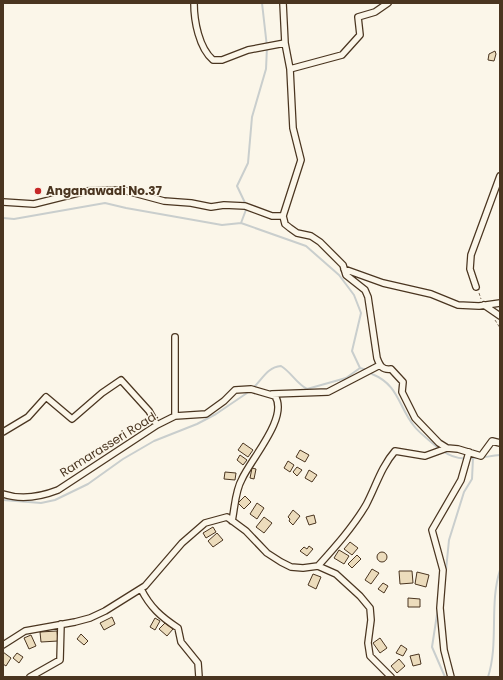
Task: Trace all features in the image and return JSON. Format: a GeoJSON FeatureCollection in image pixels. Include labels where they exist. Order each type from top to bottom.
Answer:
{"type":"FeatureCollection","features":[{"type":"Feature","properties":{"kind":"street"},"geometry":{"type":"LineString","coordinates":[[194,3],[194,17],[205,54],[213,60],[222,60],[248,50],[285,43]]}},
{"type":"Feature","properties":{"kind":"street"},"geometry":{"type":"LineString","coordinates":[[284,3],[285,43],[290,69],[293,128],[301,160],[283,216],[285,224],[294,230],[311,236],[320,242],[343,265],[346,275],[365,290],[368,297],[377,358],[380,365],[383,369],[391,369],[395,372],[402,382],[402,392],[415,418],[439,443],[447,448],[481,456],[492,442],[500,443]]}},
{"type":"Feature","properties":{"kind":"street"},"geometry":{"type":"LineString","coordinates":[[290,69],[342,55],[360,36],[358,17],[375,12],[388,3]]}},
{"type":"Feature","properties":{"kind":"street"},"geometry":{"type":"LineString","coordinates":[[476,287],[470,269],[471,256],[500,176]]}},
{"type":"Feature","properties":{"kind":"street"},"geometry":{"type":"LineString","coordinates":[[3,202],[34,204],[86,191],[125,190],[164,201],[191,203],[212,207],[224,205],[246,207],[272,216],[283,216]]}},
{"type":"Feature","properties":{"kind":"street"},"geometry":{"type":"LineString","coordinates":[[344,269],[383,283],[431,294],[458,305],[484,305],[500,303]]}},
{"type":"Feature","properties":{"kind":"street"},"geometry":{"type":"LineString","coordinates":[[484,305],[500,316]]}},
{"type":"Feature","properties":{"kind":"street"},"geometry":{"type":"LineString","coordinates":[[175,337],[175,416]]}},
{"type":"Feature","properties":{"kind":"street","name":"Ramarasseri Road."},"geometry":{"type":"LineString","coordinates":[[3,494],[23,498],[46,494],[58,490],[157,425],[175,416],[206,414],[237,390],[248,389],[272,394],[328,392],[380,365]]}},
{"type":"Feature","properties":{"kind":"street"},"geometry":{"type":"LineString","coordinates":[[3,432],[28,417],[46,397],[72,419],[102,393],[121,380],[149,411],[157,425]]}},
{"type":"Feature","properties":{"kind":"street"},"geometry":{"type":"LineString","coordinates":[[232,521],[241,480],[268,438],[275,420],[278,403],[272,394]]}},
{"type":"Feature","properties":{"kind":"street"},"geometry":{"type":"LineString","coordinates":[[318,566],[341,539],[365,505],[384,464],[395,451],[425,456],[447,448]]}},
{"type":"Feature","properties":{"kind":"street"},"geometry":{"type":"LineString","coordinates":[[451,677],[444,650],[440,608],[442,570],[432,530],[461,480],[469,452]]}},
{"type":"Feature","properties":{"kind":"street"},"geometry":{"type":"LineString","coordinates":[[3,644],[25,631],[90,618],[141,589],[182,542],[205,523],[227,517],[246,531],[268,553],[281,562],[291,567],[302,568],[318,566],[336,574],[360,596],[370,608],[371,620],[368,643],[370,656],[391,677]]}},
{"type":"Feature","properties":{"kind":"street"},"geometry":{"type":"LineString","coordinates":[[141,589],[148,602],[160,617],[178,628],[180,642],[198,663],[199,677]]}},
{"type":"Feature","properties":{"kind":"street"},"geometry":{"type":"LineString","coordinates":[[30,677],[60,660],[61,624]]}},
{"type":"Feature","properties":{"kind":"building"},"geometry":{"type":"Polygon","coordinates":[[[495,51],[496,54],[494,61],[488,60],[489,54],[495,51]]]}},
{"type":"Feature","properties":{"kind":"building"},"geometry":{"type":"Polygon","coordinates":[[[243,443],[253,450],[248,457],[238,450],[243,443]]]}},
{"type":"Feature","properties":{"kind":"building"},"geometry":{"type":"Polygon","coordinates":[[[300,450],[309,455],[305,462],[296,457],[300,450]]]}},
{"type":"Feature","properties":{"kind":"building"},"geometry":{"type":"Polygon","coordinates":[[[240,455],[247,460],[243,465],[237,460],[240,455]]]}},
{"type":"Feature","properties":{"kind":"building"},"geometry":{"type":"Polygon","coordinates":[[[288,461],[294,465],[290,472],[284,468],[288,461]]]}},
{"type":"Feature","properties":{"kind":"building"},"geometry":{"type":"Polygon","coordinates":[[[297,467],[302,470],[297,476],[293,472],[297,467]]]}},
{"type":"Feature","properties":{"kind":"building"},"geometry":{"type":"Polygon","coordinates":[[[252,468],[256,469],[254,479],[250,478],[252,468]]]}},
{"type":"Feature","properties":{"kind":"building"},"geometry":{"type":"Polygon","coordinates":[[[309,470],[317,475],[312,482],[305,478],[309,470]]]}},
{"type":"Feature","properties":{"kind":"building"},"geometry":{"type":"Polygon","coordinates":[[[225,472],[236,473],[235,480],[224,479],[225,472]]]}},
{"type":"Feature","properties":{"kind":"building"},"geometry":{"type":"Polygon","coordinates":[[[245,496],[251,502],[244,509],[238,503],[245,496]]]}},
{"type":"Feature","properties":{"kind":"building"},"geometry":{"type":"Polygon","coordinates":[[[257,503],[264,508],[257,519],[250,514],[257,503]]]}},
{"type":"Feature","properties":{"kind":"building"},"geometry":{"type":"Polygon","coordinates":[[[293,510],[300,516],[293,525],[289,521],[290,519],[288,517],[293,510]]]}},
{"type":"Feature","properties":{"kind":"building"},"geometry":{"type":"Polygon","coordinates":[[[314,515],[316,523],[309,525],[306,517],[314,515]]]}},
{"type":"Feature","properties":{"kind":"building"},"geometry":{"type":"Polygon","coordinates":[[[264,517],[272,523],[264,533],[256,527],[264,517]]]}},
{"type":"Feature","properties":{"kind":"building"},"geometry":{"type":"Polygon","coordinates":[[[213,527],[216,532],[206,538],[203,533],[213,527]]]}},
{"type":"Feature","properties":{"kind":"building"},"geometry":{"type":"Polygon","coordinates":[[[217,533],[223,540],[213,547],[208,541],[217,533]]]}},
{"type":"Feature","properties":{"kind":"building"},"geometry":{"type":"Polygon","coordinates":[[[350,542],[358,548],[352,555],[344,549],[350,542]]]}},
{"type":"Feature","properties":{"kind":"building"},"geometry":{"type":"Polygon","coordinates":[[[309,546],[313,549],[307,556],[300,551],[304,547],[307,549],[309,546]]]}},
{"type":"Feature","properties":{"kind":"building"},"geometry":{"type":"Polygon","coordinates":[[[339,550],[349,556],[344,564],[334,558],[339,550]]]}},
{"type":"Feature","properties":{"kind":"building"},"geometry":{"type":"Polygon","coordinates":[[[382,552],[387,557],[382,562],[377,557],[382,552]]]}},
{"type":"Feature","properties":{"kind":"building"},"geometry":{"type":"Polygon","coordinates":[[[357,555],[361,559],[352,568],[348,564],[357,555]]]}},
{"type":"Feature","properties":{"kind":"building"},"geometry":{"type":"Polygon","coordinates":[[[372,569],[379,573],[371,584],[365,580],[372,569]]]}},
{"type":"Feature","properties":{"kind":"building"},"geometry":{"type":"Polygon","coordinates":[[[399,571],[412,571],[413,583],[400,584],[399,571]]]}},
{"type":"Feature","properties":{"kind":"building"},"geometry":{"type":"Polygon","coordinates":[[[417,572],[429,575],[426,587],[415,584],[417,572]]]}},
{"type":"Feature","properties":{"kind":"building"},"geometry":{"type":"Polygon","coordinates":[[[313,574],[321,577],[316,589],[308,585],[313,574]]]}},
{"type":"Feature","properties":{"kind":"building"},"geometry":{"type":"Polygon","coordinates":[[[383,583],[388,586],[384,593],[378,589],[383,583]]]}},
{"type":"Feature","properties":{"kind":"building"},"geometry":{"type":"Polygon","coordinates":[[[408,598],[420,599],[420,607],[408,607],[408,598]]]}},
{"type":"Feature","properties":{"kind":"building"},"geometry":{"type":"Polygon","coordinates":[[[112,617],[115,624],[104,630],[100,623],[112,617]]]}},
{"type":"Feature","properties":{"kind":"building"},"geometry":{"type":"Polygon","coordinates":[[[155,618],[160,621],[155,630],[150,627],[155,618]]]}},
{"type":"Feature","properties":{"kind":"building"},"geometry":{"type":"Polygon","coordinates":[[[165,623],[173,629],[167,636],[159,629],[165,623]]]}},
{"type":"Feature","properties":{"kind":"building"},"geometry":{"type":"Polygon","coordinates":[[[57,631],[58,641],[41,642],[40,632],[57,631]]]}},
{"type":"Feature","properties":{"kind":"building"},"geometry":{"type":"Polygon","coordinates":[[[81,634],[88,641],[84,645],[77,639],[81,634]]]}},
{"type":"Feature","properties":{"kind":"building"},"geometry":{"type":"Polygon","coordinates":[[[31,635],[36,646],[29,649],[24,638],[31,635]]]}},
{"type":"Feature","properties":{"kind":"building"},"geometry":{"type":"Polygon","coordinates":[[[380,638],[387,648],[380,653],[373,643],[380,638]]]}},
{"type":"Feature","properties":{"kind":"building"},"geometry":{"type":"Polygon","coordinates":[[[401,645],[407,649],[403,656],[396,653],[401,645]]]}},
{"type":"Feature","properties":{"kind":"building"},"geometry":{"type":"Polygon","coordinates":[[[3,652],[11,658],[6,666],[3,664],[3,652]]]}},
{"type":"Feature","properties":{"kind":"building"},"geometry":{"type":"Polygon","coordinates":[[[17,653],[23,657],[19,663],[13,658],[17,653]]]}},
{"type":"Feature","properties":{"kind":"building"},"geometry":{"type":"Polygon","coordinates":[[[419,654],[421,664],[413,666],[410,656],[419,654]]]}},
{"type":"Feature","properties":{"kind":"building"},"geometry":{"type":"Polygon","coordinates":[[[399,659],[405,666],[397,673],[391,666],[399,659]]]}},
{"type":"Feature","properties":{"kind":"waterway"},"geometry":{"type":"LineString","coordinates":[[241,223],[247,207],[237,186],[248,163],[252,117],[266,69],[267,47],[262,3]]}},
{"type":"Feature","properties":{"kind":"waterway"},"geometry":{"type":"LineString","coordinates":[[3,218],[14,219],[105,203],[222,225],[241,223],[306,246],[339,275],[354,295],[361,313],[352,351],[360,368],[367,370]]}},
{"type":"Feature","properties":{"kind":"waterway"},"geometry":{"type":"LineString","coordinates":[[253,388],[268,371],[281,366],[307,389],[346,378],[360,368]]}},
{"type":"Feature","properties":{"kind":"waterway"},"geometry":{"type":"LineString","coordinates":[[372,374],[388,384],[414,426],[439,449]]}},
{"type":"Feature","properties":{"kind":"waterway"},"geometry":{"type":"LineString","coordinates":[[3,500],[41,503],[55,500],[88,484],[123,459],[154,441],[197,424],[216,414],[250,391]]}},
{"type":"Feature","properties":{"kind":"waterway"},"geometry":{"type":"LineString","coordinates":[[443,451],[463,459],[500,455]]}},
{"type":"Feature","properties":{"kind":"waterway"},"geometry":{"type":"LineString","coordinates":[[446,570],[449,540],[464,492],[472,479],[473,458]]}},
{"type":"Feature","properties":{"kind":"waterway"},"geometry":{"type":"LineString","coordinates":[[488,677],[493,651],[495,596],[500,570]]}},
{"type":"Feature","properties":{"kind":"waterway"},"geometry":{"type":"LineString","coordinates":[[438,608],[432,647],[445,677]]}},
{"type":"Feature","properties":{"kind":"place","name":"Anganawadi No.37"},"geometry":{"type":"Point","coordinates":[38,191]}}]}
